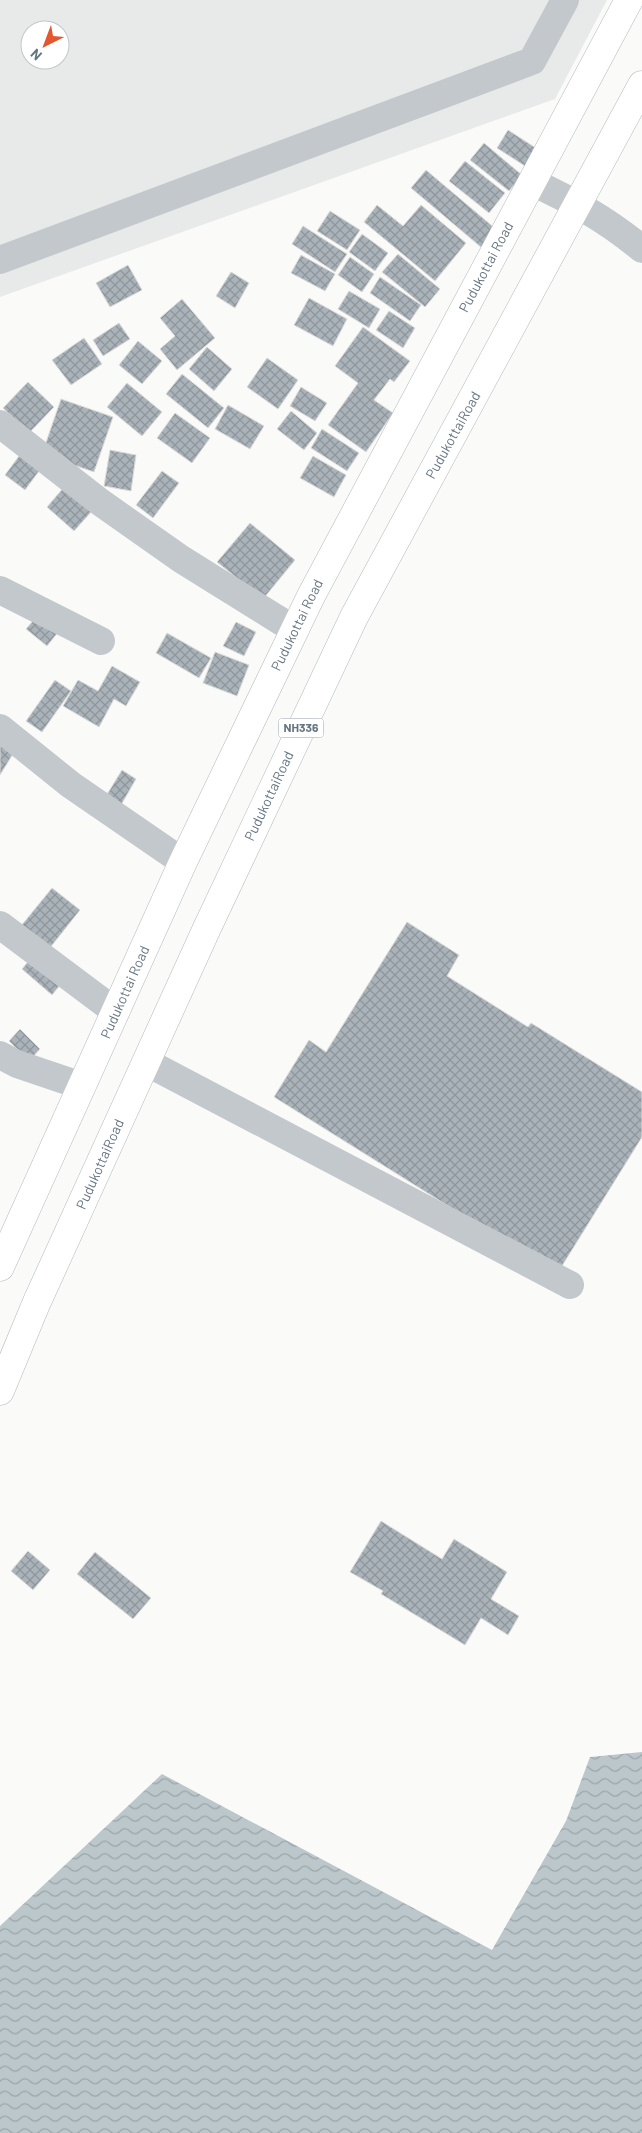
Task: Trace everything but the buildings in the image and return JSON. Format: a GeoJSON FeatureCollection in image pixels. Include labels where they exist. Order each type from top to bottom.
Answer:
{"type":"FeatureCollection","features":[{"type":"Feature","properties":{"kind":"highway","name":"Pudukottai Road"},"geometry":{"type":"LineString","coordinates":[[0,1267],[183,862],[311,596],[629,0]]}},
{"type":"Feature","properties":{"kind":"highway","name":"PudukottaiRoad"},"geometry":{"type":"LineString","coordinates":[[0,1391],[36,1304],[146,1062],[354,617],[642,85]]}},
{"type":"Feature","properties":{"kind":"street"},"geometry":{"type":"LineString","coordinates":[[0,260],[532,61],[565,0]]}},
{"type":"Feature","properties":{"kind":"street"},"geometry":{"type":"LineString","coordinates":[[532,182],[579,204],[621,232],[642,249]]}},
{"type":"Feature","properties":{"kind":"street"},"geometry":{"type":"LineString","coordinates":[[0,424],[100,502],[181,559],[295,630]]}},
{"type":"Feature","properties":{"kind":"street"},"geometry":{"type":"LineString","coordinates":[[0,590],[101,641]]}},
{"type":"Feature","properties":{"kind":"street"},"geometry":{"type":"LineString","coordinates":[[0,728],[70,785],[183,862]]}},
{"type":"Feature","properties":{"kind":"street"},"geometry":{"type":"LineString","coordinates":[[0,925],[116,1012]]}},
{"type":"Feature","properties":{"kind":"street"},"geometry":{"type":"LineString","coordinates":[[0,1055],[17,1064],[82,1086]]}},
{"type":"Feature","properties":{"kind":"street"},"geometry":{"type":"LineString","coordinates":[[146,1062],[570,1286]]}},
{"type":"Feature","properties":{"kind":"shaded area"},"geometry":{"type":"Polygon","coordinates":[[[0,0],[607,0],[555,99],[0,297],[0,0]]]}},
{"type":"Feature","properties":{"kind":"water"},"geometry":{"type":"Polygon","coordinates":[[[642,1752],[642,2133],[0,2133],[0,1926],[162,1774],[492,1950],[566,1821],[590,1757],[642,1752]]]}}]}
